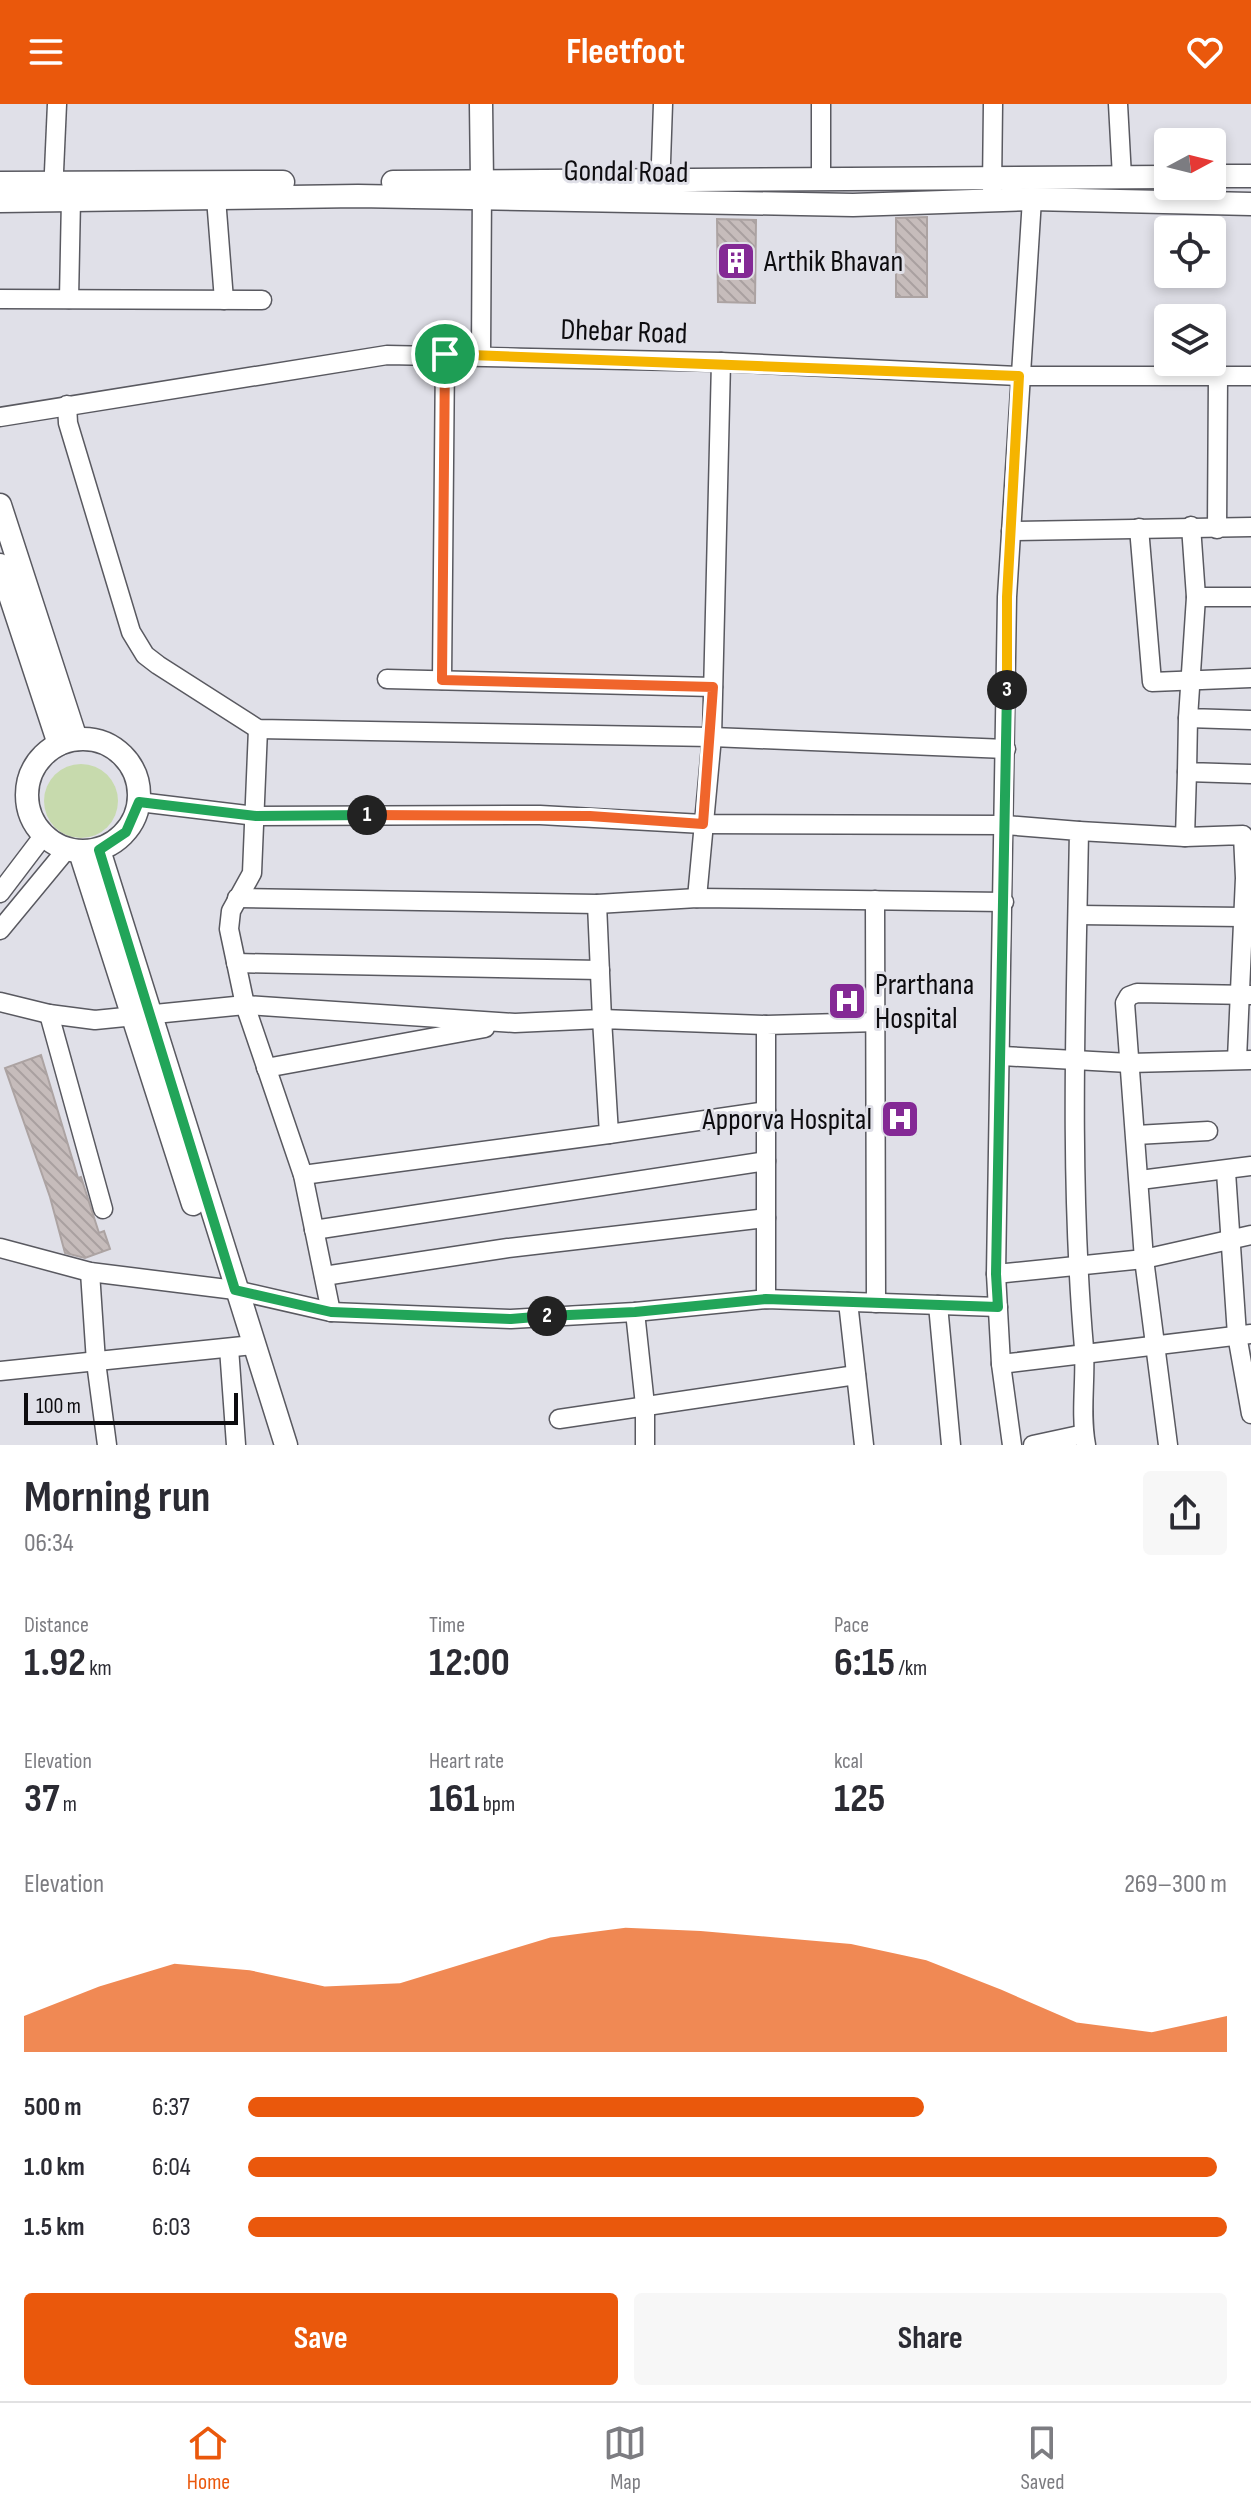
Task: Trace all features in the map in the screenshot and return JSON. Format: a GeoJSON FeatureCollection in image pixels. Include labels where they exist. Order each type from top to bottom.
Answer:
{"type":"FeatureCollection","features":[{"type":"Feature","properties":{"kind":"main road"},"geometry":{"type":"LineString","coordinates":[[481,104],[482,190]]}},
{"type":"Feature","properties":{"kind":"main road"},"geometry":{"type":"LineString","coordinates":[[1226,176],[1251,176]]}},
{"type":"Feature","properties":{"kind":"main road","name":"Gondal Road"},"geometry":{"type":"LineString","coordinates":[[660,191],[821,178],[1154,177]]}},
{"type":"Feature","properties":{"kind":"main road","name":"Gondal Road"},"geometry":{"type":"LineString","coordinates":[[0,183],[59,194],[216,198],[482,190]]}},
{"type":"Feature","properties":{"kind":"main road","name":"Gondal Road"},"geometry":{"type":"LineString","coordinates":[[0,201],[59,194],[482,190],[660,191],[853,205],[1032,199],[1251,204]]}},
{"type":"Feature","properties":{"kind":"main road"},"geometry":{"type":"LineString","coordinates":[[0,505],[68,742]]}},
{"type":"Feature","properties":{"kind":"main road"},"geometry":{"type":"LineString","coordinates":[[0,565],[6,609],[68,742]]}},
{"type":"Feature","properties":{"kind":"main road"},"geometry":{"type":"LineString","coordinates":[[93,740],[123,755],[136,777],[139,802],[126,832],[82,850],[44,835],[33,821],[28,804],[28,786],[44,755],[68,742],[93,740]]}},
{"type":"Feature","properties":{"kind":"main road"},"geometry":{"type":"LineString","coordinates":[[82,850],[228,1289],[240,1347],[271,1445]]}},
{"type":"Feature","properties":{"kind":"main road"},"geometry":{"type":"LineString","coordinates":[[240,1347],[286,1445]]}},
{"type":"Feature","properties":{"kind":"street"},"geometry":{"type":"LineString","coordinates":[[57,104],[59,194],[69,299]]}},
{"type":"Feature","properties":{"kind":"street"},"geometry":{"type":"LineString","coordinates":[[660,191],[663,104]]}},
{"type":"Feature","properties":{"kind":"street"},"geometry":{"type":"LineString","coordinates":[[821,104],[821,178]]}},
{"type":"Feature","properties":{"kind":"street"},"geometry":{"type":"LineString","coordinates":[[992,200],[993,104]]}},
{"type":"Feature","properties":{"kind":"street"},"geometry":{"type":"LineString","coordinates":[[1118,104],[1122,177]]}},
{"type":"Feature","properties":{"kind":"street"},"geometry":{"type":"LineString","coordinates":[[481,355],[482,190]]}},
{"type":"Feature","properties":{"kind":"street"},"geometry":{"type":"LineString","coordinates":[[216,198],[224,300]]}},
{"type":"Feature","properties":{"kind":"street"},"geometry":{"type":"LineString","coordinates":[[1012,1445],[1001,1364],[996,1274],[1011,531],[1032,199]]}},
{"type":"Feature","properties":{"kind":"street"},"geometry":{"type":"LineString","coordinates":[[0,299],[262,300]]}},
{"type":"Feature","properties":{"kind":"street"},"geometry":{"type":"LineString","coordinates":[[442,680],[445,354]]}},
{"type":"Feature","properties":{"kind":"street","name":"Dhebar Road"},"geometry":{"type":"LineString","coordinates":[[0,417],[387,355],[721,362],[1019,376],[1154,376]]}},
{"type":"Feature","properties":{"kind":"street"},"geometry":{"type":"LineString","coordinates":[[697,898],[712,737],[721,362]]}},
{"type":"Feature","properties":{"kind":"street"},"geometry":{"type":"LineString","coordinates":[[1217,529],[1218,376]]}},
{"type":"Feature","properties":{"kind":"street","name":"Dhebar Road"},"geometry":{"type":"LineString","coordinates":[[1226,376],[1251,376]]}},
{"type":"Feature","properties":{"kind":"street"},"geometry":{"type":"LineString","coordinates":[[67,405],[68,423],[131,632],[138,645],[158,665],[237,719],[258,729],[712,737],[1006,749]]}},
{"type":"Feature","properties":{"kind":"street"},"geometry":{"type":"LineString","coordinates":[[1185,837],[1188,718],[1196,597],[1191,526]]}},
{"type":"Feature","properties":{"kind":"street"},"geometry":{"type":"LineString","coordinates":[[1011,531],[1251,527]]}},
{"type":"Feature","properties":{"kind":"street"},"geometry":{"type":"LineString","coordinates":[[1139,528],[1152,682],[1190,678],[1251,678]]}},
{"type":"Feature","properties":{"kind":"street"},"geometry":{"type":"LineString","coordinates":[[1196,597],[1251,597]]}},
{"type":"Feature","properties":{"kind":"street"},"geometry":{"type":"LineString","coordinates":[[387,679],[713,687]]}},
{"type":"Feature","properties":{"kind":"street"},"geometry":{"type":"LineString","coordinates":[[1188,718],[1251,720]]}},
{"type":"Feature","properties":{"kind":"street"},"geometry":{"type":"LineString","coordinates":[[258,729],[252,873],[237,898],[229,929],[245,1005],[303,1175],[331,1312]]}},
{"type":"Feature","properties":{"kind":"street"},"geometry":{"type":"LineString","coordinates":[[1187,772],[1251,774]]}},
{"type":"Feature","properties":{"kind":"street"},"geometry":{"type":"LineString","coordinates":[[139,802],[256,816],[553,815],[703,824],[1005,825],[1185,837],[1247,835],[1248,878],[1243,917],[1244,1060],[1129,1063],[1002,1056]]}},
{"type":"Feature","properties":{"kind":"street"},"geometry":{"type":"LineString","coordinates":[[1033,1445],[1085,1439],[1084,1353],[1075,1265],[1073,1059],[1079,831]]}},
{"type":"Feature","properties":{"kind":"street"},"geometry":{"type":"LineString","coordinates":[[0,893],[44,835]]}},
{"type":"Feature","properties":{"kind":"street"},"geometry":{"type":"LineString","coordinates":[[0,930],[82,850]]}},
{"type":"Feature","properties":{"kind":"street"},"geometry":{"type":"LineString","coordinates":[[237,898],[597,904],[697,898],[1004,902]]}},
{"type":"Feature","properties":{"kind":"street"},"geometry":{"type":"LineString","coordinates":[[875,900],[878,1022],[876,1303]]}},
{"type":"Feature","properties":{"kind":"street"},"geometry":{"type":"LineString","coordinates":[[597,904],[609,1134]]}},
{"type":"Feature","properties":{"kind":"street"},"geometry":{"type":"LineString","coordinates":[[1078,915],[1243,917]]}},
{"type":"Feature","properties":{"kind":"street"},"geometry":{"type":"LineString","coordinates":[[236,963],[600,970]]}},
{"type":"Feature","properties":{"kind":"street"},"geometry":{"type":"LineString","coordinates":[[1168,1445],[1144,1259],[1125,1012],[1129,996],[1245,995]]}},
{"type":"Feature","properties":{"kind":"street"},"geometry":{"type":"LineString","coordinates":[[0,1002],[49,1014],[95,1020],[140,1018],[245,1005],[515,1023],[602,1019],[766,1025],[878,1022]]}},
{"type":"Feature","properties":{"kind":"street"},"geometry":{"type":"LineString","coordinates":[[49,1014],[103,1209]]}},
{"type":"Feature","properties":{"kind":"street"},"geometry":{"type":"LineString","coordinates":[[266,1068],[515,1023]]}},
{"type":"Feature","properties":{"kind":"street"},"geometry":{"type":"LineString","coordinates":[[766,1025],[766,1299]]}},
{"type":"Feature","properties":{"kind":"street"},"geometry":{"type":"LineString","coordinates":[[303,1175],[766,1111]]}},
{"type":"Feature","properties":{"kind":"street"},"geometry":{"type":"LineString","coordinates":[[1136,1135],[1208,1131]]}},
{"type":"Feature","properties":{"kind":"street"},"geometry":{"type":"LineString","coordinates":[[314,1230],[766,1161]]}},
{"type":"Feature","properties":{"kind":"street"},"geometry":{"type":"LineString","coordinates":[[1140,1180],[1226,1172],[1251,1166]]}},
{"type":"Feature","properties":{"kind":"street"},"geometry":{"type":"LineString","coordinates":[[1226,1172],[1229,1238],[1244,1334],[1251,1414]]}},
{"type":"Feature","properties":{"kind":"street"},"geometry":{"type":"LineString","coordinates":[[324,1276],[508,1248],[766,1218]]}},
{"type":"Feature","properties":{"kind":"street"},"geometry":{"type":"LineString","coordinates":[[996,1274],[1144,1259],[1251,1235]]}},
{"type":"Feature","properties":{"kind":"street"},"geometry":{"type":"LineString","coordinates":[[0,1248],[90,1272],[228,1289],[331,1312],[511,1319],[635,1312],[766,1299],[998,1307]]}},
{"type":"Feature","properties":{"kind":"street"},"geometry":{"type":"LineString","coordinates":[[90,1272],[96,1362],[107,1445]]}},
{"type":"Feature","properties":{"kind":"street"},"geometry":{"type":"LineString","coordinates":[[848,1302],[864,1445]]}},
{"type":"Feature","properties":{"kind":"street"},"geometry":{"type":"LineString","coordinates":[[938,1305],[951,1445]]}},
{"type":"Feature","properties":{"kind":"street"},"geometry":{"type":"LineString","coordinates":[[635,1312],[645,1405],[645,1445]]}},
{"type":"Feature","properties":{"kind":"street"},"geometry":{"type":"LineString","coordinates":[[1001,1364],[1244,1334]]}},
{"type":"Feature","properties":{"kind":"street"},"geometry":{"type":"LineString","coordinates":[[0,1371],[240,1347],[236,1445]]}},
{"type":"Feature","properties":{"kind":"street"},"geometry":{"type":"LineString","coordinates":[[559,1419],[856,1375]]}},
{"type":"Feature","properties":{"kind":"green space"},"geometry":{"type":"Polygon","coordinates":[[[81,764],[95,767],[107,775],[115,787],[118,801],[115,815],[107,827],[95,835],[81,838],[67,835],[55,827],[47,815],[44,801],[47,787],[55,775],[67,767],[81,764]]]}},
{"type":"Feature","properties":{"kind":"building"},"geometry":{"type":"Polygon","coordinates":[[[927,217],[927,297],[896,297],[896,218],[927,217]]]}},
{"type":"Feature","properties":{"kind":"building","name":"Arthik Bhavan"},"geometry":{"type":"Polygon","coordinates":[[[717,219],[756,220],[755,303],[718,302],[717,219]]]}},
{"type":"Feature","properties":{"kind":"building"},"geometry":{"type":"Polygon","coordinates":[[[831,991],[859,994],[857,1011],[830,1011],[831,991]]]}},
{"type":"Feature","properties":{"kind":"building"},"geometry":{"type":"Polygon","coordinates":[[[41,1055],[78,1178],[81,1177],[99,1233],[104,1231],[110,1249],[85,1258],[65,1253],[50,1197],[5,1068],[41,1055]]]}},
{"type":"Feature","properties":{"kind":"building"},"geometry":{"type":"Polygon","coordinates":[[[888,1110],[916,1110],[916,1134],[888,1135],[888,1110]]]}},
{"type":"Feature","properties":{"kind":"place","name":"Arthik Bhavan"},"geometry":{"type":"Point","coordinates":[736,261]}},
{"type":"Feature","properties":{"kind":"place","name":"Prarthana Hospital"},"geometry":{"type":"Point","coordinates":[847,1001]}},
{"type":"Feature","properties":{"kind":"place","name":"Apporva Hospital"},"geometry":{"type":"Point","coordinates":[900,1119]}},
{"type":"Feature","properties":{"kind":"route"},"geometry":{"type":"LineString","coordinates":[[445,354],[721,362],[1019,376],[1007,597],[1002,1056],[996,1274],[998,1307],[766,1299],[635,1312],[511,1319],[331,1312],[235,1290],[99,850],[114,843],[126,832],[135,818],[139,802],[256,816],[540,815],[703,824],[712,737],[713,687],[442,680],[445,354]]}}]}
